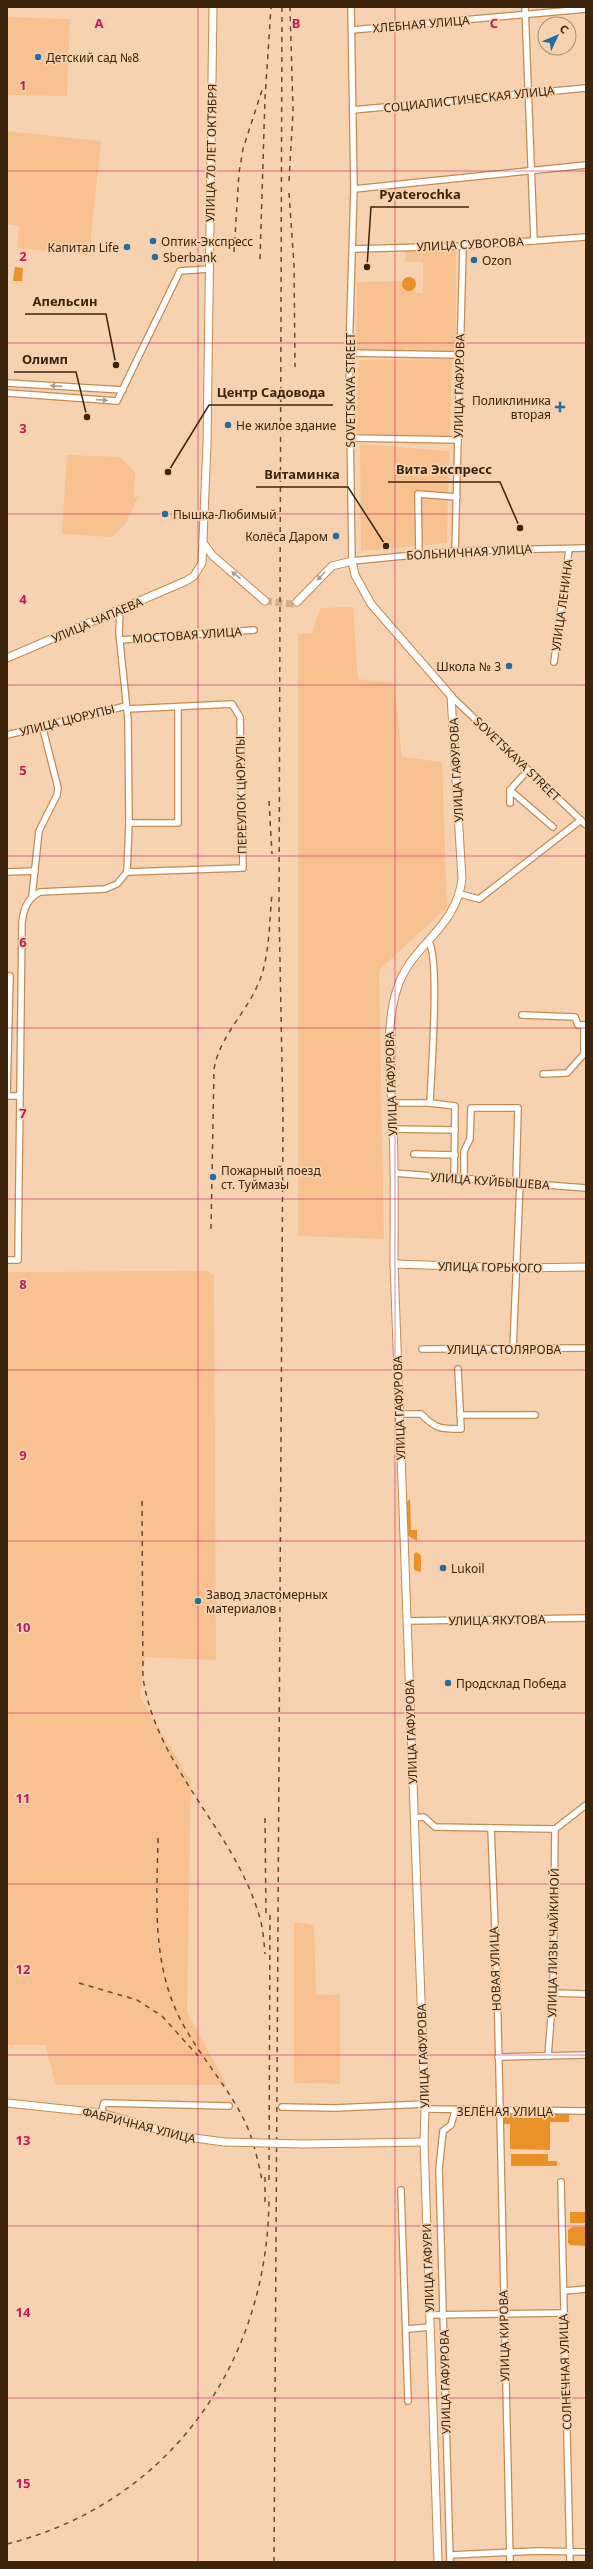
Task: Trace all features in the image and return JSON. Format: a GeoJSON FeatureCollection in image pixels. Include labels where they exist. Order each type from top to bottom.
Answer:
{"type":"FeatureCollection","features":[{"type":"Feature","properties":{"kind":"main road","name":"УЛИЦА 70 ЛЕТ ОКТЯБРЯ"},"geometry":{"type":"LineString","coordinates":[[186,581],[194,576],[200,568],[203,542],[213,7]]}},
{"type":"Feature","properties":{"kind":"main road"},"geometry":{"type":"LineString","coordinates":[[203,542],[213,556],[265,601]]}},
{"type":"Feature","properties":{"kind":"main road"},"geometry":{"type":"LineString","coordinates":[[297,602],[332,566],[352,561]]}},
{"type":"Feature","properties":{"kind":"main road","name":"SOVETSKAYA STREET"},"geometry":{"type":"LineString","coordinates":[[352,561],[355,575],[371,604],[451,696]]}},
{"type":"Feature","properties":{"kind":"main road","name":"УЛИЦА ЧАПАЕВА"},"geometry":{"type":"LineString","coordinates":[[7,658],[186,581]]}},
{"type":"Feature","properties":{"kind":"main road","name":"УЛИЦА ГАФУРОВА"},"geometry":{"type":"LineString","coordinates":[[424,2142],[425,2107],[394,1264],[394,1173],[389,1020],[397,987],[408,967],[453,912],[460,894],[462,879],[451,696]]}},
{"type":"Feature","properties":{"kind":"main road","name":"УЛИЦА ГОРЬКОГО"},"geometry":{"type":"LineString","coordinates":[[394,1264],[516,1268],[586,1267]]}},
{"type":"Feature","properties":{"kind":"main road","name":"ФАБРИЧНАЯ УЛИЦА"},"geometry":{"type":"LineString","coordinates":[[7,2103],[101,2113],[180,2136],[224,2142],[303,2144],[424,2142]]}},
{"type":"Feature","properties":{"kind":"main road","name":"УЛИЦА ГАФУРИ"},"geometry":{"type":"LineString","coordinates":[[424,2142],[438,2562]]}},
{"type":"Feature","properties":{"kind":"street","name":"SOVETSKAYA STREET"},"geometry":{"type":"LineString","coordinates":[[352,7],[354,189],[349,353],[352,561]]}},
{"type":"Feature","properties":{"kind":"street"},"geometry":{"type":"LineString","coordinates":[[525,7],[534,241]]}},
{"type":"Feature","properties":{"kind":"street","name":"ХЛЕБНАЯ УЛИЦА"},"geometry":{"type":"LineString","coordinates":[[352,30],[586,9]]}},
{"type":"Feature","properties":{"kind":"street","name":"СОЦИАЛИСТИЧЕСКАЯ УЛИЦА"},"geometry":{"type":"LineString","coordinates":[[353,110],[586,88]]}},
{"type":"Feature","properties":{"kind":"street"},"geometry":{"type":"LineString","coordinates":[[354,189],[586,165]]}},
{"type":"Feature","properties":{"kind":"street","name":"УЛИЦА СУВОРОВА"},"geometry":{"type":"LineString","coordinates":[[353,250],[463,246],[586,237]]}},
{"type":"Feature","properties":{"kind":"street","name":"УЛИЦА ГАФУРОВА"},"geometry":{"type":"LineString","coordinates":[[455,551],[463,246]]}},
{"type":"Feature","properties":{"kind":"street"},"geometry":{"type":"LineString","coordinates":[[7,393],[117,401],[180,271],[209,270]]}},
{"type":"Feature","properties":{"kind":"street"},"geometry":{"type":"LineString","coordinates":[[349,353],[459,355]]}},
{"type":"Feature","properties":{"kind":"street"},"geometry":{"type":"LineString","coordinates":[[7,383],[123,390]]}},
{"type":"Feature","properties":{"kind":"street"},"geometry":{"type":"LineString","coordinates":[[350,438],[458,440]]}},
{"type":"Feature","properties":{"kind":"street"},"geometry":{"type":"LineString","coordinates":[[419,553],[418,494],[457,497]]}},
{"type":"Feature","properties":{"kind":"street","name":"БОЛЬНИЧНАЯ УЛИЦА"},"geometry":{"type":"LineString","coordinates":[[352,561],[419,553],[586,548]]}},
{"type":"Feature","properties":{"kind":"street","name":"УЛИЦА ЛЕНИНА"},"geometry":{"type":"LineString","coordinates":[[554,662],[569,549]]}},
{"type":"Feature","properties":{"kind":"street"},"geometry":{"type":"LineString","coordinates":[[32,896],[49,891],[105,889],[117,884],[127,872],[129,823],[127,707],[120,640],[120,610]]}},
{"type":"Feature","properties":{"kind":"street","name":"МОСТОВАЯ УЛИЦА"},"geometry":{"type":"LineString","coordinates":[[120,640],[254,630]]}},
{"type":"Feature","properties":{"kind":"street","name":"SOVETSKAYA STREET"},"geometry":{"type":"LineString","coordinates":[[451,696],[586,825]]}},
{"type":"Feature","properties":{"kind":"street","name":"УЛИЦА ЦЮРУПЫ"},"geometry":{"type":"LineString","coordinates":[[7,735],[42,725],[127,707],[178,707],[232,704]]}},
{"type":"Feature","properties":{"kind":"street","name":"ПЕРЕУЛОК ЦЮРУПЫ"},"geometry":{"type":"LineString","coordinates":[[127,872],[243,868],[240,717],[232,704]]}},
{"type":"Feature","properties":{"kind":"street"},"geometry":{"type":"LineString","coordinates":[[129,823],[178,823],[178,707]]}},
{"type":"Feature","properties":{"kind":"street"},"geometry":{"type":"LineString","coordinates":[[7,1260],[18,1260],[22,922],[24,908],[32,896],[39,831],[58,788],[42,725]]}},
{"type":"Feature","properties":{"kind":"street"},"geometry":{"type":"LineString","coordinates":[[510,803],[510,790],[528,770]]}},
{"type":"Feature","properties":{"kind":"street"},"geometry":{"type":"LineString","coordinates":[[510,790],[553,827]]}},
{"type":"Feature","properties":{"kind":"street"},"geometry":{"type":"LineString","coordinates":[[460,894],[479,899],[581,820]]}},
{"type":"Feature","properties":{"kind":"street"},"geometry":{"type":"LineString","coordinates":[[7,872],[35,871]]}},
{"type":"Feature","properties":{"kind":"street"},"geometry":{"type":"LineString","coordinates":[[429,942],[433,949],[434,994],[430,1103]]}},
{"type":"Feature","properties":{"kind":"street"},"geometry":{"type":"LineString","coordinates":[[7,976],[10,976],[7,1096],[19,1096]]}},
{"type":"Feature","properties":{"kind":"street"},"geometry":{"type":"LineString","coordinates":[[522,1015],[575,1017],[578,1025],[585,1025],[584,1054],[567,1073],[543,1074]]}},
{"type":"Feature","properties":{"kind":"street"},"geometry":{"type":"LineString","coordinates":[[392,1103],[430,1103],[456,1106],[454,1178]]}},
{"type":"Feature","properties":{"kind":"street"},"geometry":{"type":"LineString","coordinates":[[464,1179],[464,1151],[470,1139],[471,1108],[518,1108],[518,1183],[513,1350]]}},
{"type":"Feature","properties":{"kind":"street"},"geometry":{"type":"LineString","coordinates":[[393,1129],[455,1130]]}},
{"type":"Feature","properties":{"kind":"street"},"geometry":{"type":"LineString","coordinates":[[414,1154],[455,1155]]}},
{"type":"Feature","properties":{"kind":"street","name":"УЛИЦА КУЙБЫШЕВА"},"geometry":{"type":"LineString","coordinates":[[394,1173],[586,1188]]}},
{"type":"Feature","properties":{"kind":"street","name":"УЛИЦА СТОЛЯРОВА"},"geometry":{"type":"LineString","coordinates":[[422,1349],[513,1350],[586,1348]]}},
{"type":"Feature","properties":{"kind":"street"},"geometry":{"type":"LineString","coordinates":[[400,1414],[421,1414],[433,1427],[443,1429],[461,1429],[458,1369]]}},
{"type":"Feature","properties":{"kind":"street"},"geometry":{"type":"LineString","coordinates":[[460,1415],[535,1415]]}},
{"type":"Feature","properties":{"kind":"street","name":"УЛИЦА ЯКУТОВА"},"geometry":{"type":"LineString","coordinates":[[407,1621],[586,1618]]}},
{"type":"Feature","properties":{"kind":"street"},"geometry":{"type":"LineString","coordinates":[[414,1818],[424,1818],[435,1827],[555,1829],[586,1805]]}},
{"type":"Feature","properties":{"kind":"street","name":"НОВАЯ УЛИЦА"},"geometry":{"type":"LineString","coordinates":[[491,1828],[500,2110]]}},
{"type":"Feature","properties":{"kind":"street","name":"УЛИЦА ЛИЗЫ ЧАЙКИНОЙ"},"geometry":{"type":"LineString","coordinates":[[548,2056],[553,1993],[555,1829]]}},
{"type":"Feature","properties":{"kind":"street"},"geometry":{"type":"LineString","coordinates":[[553,1993],[586,1994]]}},
{"type":"Feature","properties":{"kind":"street"},"geometry":{"type":"LineString","coordinates":[[498,2057],[586,2055]]}},
{"type":"Feature","properties":{"kind":"street"},"geometry":{"type":"LineString","coordinates":[[101,2113],[104,2103],[229,2106]]}},
{"type":"Feature","properties":{"kind":"street","name":"ЗЕЛЁНАЯ УЛИЦА"},"geometry":{"type":"LineString","coordinates":[[282,2107],[425,2107],[455,2111],[586,2111]]}},
{"type":"Feature","properties":{"kind":"street","name":"УЛИЦА КИРОВА"},"geometry":{"type":"LineString","coordinates":[[500,2110],[510,2562]]}},
{"type":"Feature","properties":{"kind":"street","name":"УЛИЦА ГАФУРОВА"},"geometry":{"type":"LineString","coordinates":[[450,2562],[439,2169],[443,2130],[451,2125],[455,2111]]}},
{"type":"Feature","properties":{"kind":"street","name":"СОЛНЕЧНАЯ УЛИЦА"},"geometry":{"type":"LineString","coordinates":[[561,2182],[570,2562]]}},
{"type":"Feature","properties":{"kind":"street"},"geometry":{"type":"LineString","coordinates":[[401,2190],[407,2329],[408,2401]]}},
{"type":"Feature","properties":{"kind":"street"},"geometry":{"type":"LineString","coordinates":[[564,2291],[586,2289]]}},
{"type":"Feature","properties":{"kind":"street"},"geometry":{"type":"LineString","coordinates":[[430,2315],[444,2316],[504,2313],[563,2313]]}},
{"type":"Feature","properties":{"kind":"street"},"geometry":{"type":"LineString","coordinates":[[407,2329],[430,2327]]}},
{"type":"Feature","properties":{"kind":"street"},"geometry":{"type":"LineString","coordinates":[[450,2555],[510,2552],[586,2552]]}},
{"type":"Feature","properties":{"kind":"shaded area","name":"Детский сад №8"},"geometry":{"type":"Polygon","coordinates":[[[7,17],[70,19],[67,96],[7,95],[7,17]]]}},
{"type":"Feature","properties":{"kind":"shaded area"},"geometry":{"type":"Polygon","coordinates":[[[7,131],[101,141],[89,255],[17,248],[19,226],[7,224],[7,131]]]}},
{"type":"Feature","properties":{"kind":"shaded area"},"geometry":{"type":"Polygon","coordinates":[[[456,249],[456,352],[356,352],[357,282],[403,281],[403,290],[415,290],[416,293],[423,293],[423,262],[406,262],[405,250],[456,249]]]}},
{"type":"Feature","properties":{"kind":"shaded area"},"geometry":{"type":"Polygon","coordinates":[[[15,267],[23,268],[22,281],[13,281],[15,267]]]}},
{"type":"Feature","properties":{"kind":"shaded area"},"geometry":{"type":"Polygon","coordinates":[[[409,277],[414,279],[416,284],[414,289],[409,291],[404,289],[402,284],[404,279],[409,277]]]}},
{"type":"Feature","properties":{"kind":"shaded area"},"geometry":{"type":"Polygon","coordinates":[[[452,359],[450,437],[355,433],[359,360],[452,359]]]}},
{"type":"Feature","properties":{"kind":"shaded area"},"geometry":{"type":"Polygon","coordinates":[[[360,444],[449,451],[447,543],[361,551],[360,444]]]}},
{"type":"Feature","properties":{"kind":"shaded area"},"geometry":{"type":"Polygon","coordinates":[[[67,455],[120,457],[135,473],[134,497],[138,497],[126,523],[112,537],[62,534],[67,455]]]}},
{"type":"Feature","properties":{"kind":"shaded area"},"geometry":{"type":"Polygon","coordinates":[[[353,607],[358,679],[394,683],[402,757],[442,762],[447,907],[379,970],[384,1239],[298,1236],[298,634],[312,633],[320,608],[353,607]]]}},
{"type":"Feature","properties":{"kind":"shaded area"},"geometry":{"type":"Polygon","coordinates":[[[207,1271],[214,1275],[216,1660],[145,1657],[140,1697],[191,1782],[187,2012],[227,2085],[56,2085],[45,2045],[7,2045],[7,1272],[207,1271]]]}},
{"type":"Feature","properties":{"kind":"shaded area"},"geometry":{"type":"Polygon","coordinates":[[[410,1499],[411,1530],[417,1530],[417,1541],[407,1535],[407,1502],[410,1499]]]}},
{"type":"Feature","properties":{"kind":"shaded area"},"geometry":{"type":"Polygon","coordinates":[[[416,1552],[421,1555],[421,1572],[414,1570],[414,1554],[416,1552]]]}},
{"type":"Feature","properties":{"kind":"shaded area"},"geometry":{"type":"Polygon","coordinates":[[[294,1922],[314,1925],[316,1994],[340,1995],[340,2084],[294,2083],[294,1922]]]}},
{"type":"Feature","properties":{"kind":"shaded area"},"geometry":{"type":"Polygon","coordinates":[[[502,2113],[518,2115],[518,2118],[534,2118],[535,2113],[569,2113],[569,2122],[550,2122],[550,2150],[510,2149],[510,2124],[502,2124],[502,2113]]]}},
{"type":"Feature","properties":{"kind":"shaded area"},"geometry":{"type":"Polygon","coordinates":[[[511,2154],[548,2154],[548,2161],[557,2161],[557,2166],[511,2166],[511,2154]]]}},
{"type":"Feature","properties":{"kind":"shaded area"},"geometry":{"type":"Polygon","coordinates":[[[570,2212],[586,2212],[586,2223],[570,2223],[570,2212]]]}},
{"type":"Feature","properties":{"kind":"shaded area"},"geometry":{"type":"Polygon","coordinates":[[[572,2227],[586,2227],[586,2246],[570,2245],[568,2243],[568,2230],[572,2227]]]}},
{"type":"Feature","properties":{"kind":"tunnel"},"geometry":{"type":"LineString","coordinates":[[265,601],[292,604],[297,602]]}},
{"type":"Feature","properties":{"kind":"railway"},"geometry":{"type":"LineString","coordinates":[[260,259],[265,98],[271,7]]}},
{"type":"Feature","properties":{"kind":"railway"},"geometry":{"type":"LineString","coordinates":[[274,2562],[283,1117],[279,909],[282,7]]}},
{"type":"Feature","properties":{"kind":"railway"},"geometry":{"type":"LineString","coordinates":[[289,181],[293,111],[290,7]]}},
{"type":"Feature","properties":{"kind":"railway"},"geometry":{"type":"LineString","coordinates":[[234,252],[239,173],[243,149],[262,90]]}},
{"type":"Feature","properties":{"kind":"railway"},"geometry":{"type":"LineString","coordinates":[[289,193],[294,265],[295,367]]}},
{"type":"Feature","properties":{"kind":"railway"},"geometry":{"type":"LineString","coordinates":[[269,801],[272,854]]}},
{"type":"Feature","properties":{"kind":"railway"},"geometry":{"type":"LineString","coordinates":[[211,1229],[214,1069],[217,1057],[227,1035],[254,994],[263,972],[267,950],[272,894]]}},
{"type":"Feature","properties":{"kind":"railway"},"geometry":{"type":"LineString","coordinates":[[142,1501],[143,1678],[151,1711],[179,1771],[232,1855],[247,1884],[259,1915],[265,1954]]}},
{"type":"Feature","properties":{"kind":"railway"},"geometry":{"type":"LineString","coordinates":[[265,1818],[266,1916]]}},
{"type":"Feature","properties":{"kind":"railway"},"geometry":{"type":"LineString","coordinates":[[158,1838],[157,1903],[159,1946],[162,1967],[168,1988],[182,2023],[229,2094],[246,2124],[254,2145],[262,2180]]}},
{"type":"Feature","properties":{"kind":"railway"},"geometry":{"type":"LineString","coordinates":[[269,2180],[270,1911]]}},
{"type":"Feature","properties":{"kind":"railway"},"geometry":{"type":"LineString","coordinates":[[79,1983],[137,2000],[162,2016],[198,2056]]}},
{"type":"Feature","properties":{"kind":"railway"},"geometry":{"type":"LineString","coordinates":[[265,2172],[265,2202]]}},
{"type":"Feature","properties":{"kind":"railway"},"geometry":{"type":"LineString","coordinates":[[7,2544],[65,2524],[117,2496],[162,2460],[199,2417],[229,2368],[251,2315],[264,2257],[269,2196]]}},
{"type":"Feature","properties":{"kind":"place","name":"Детский сад №8"},"geometry":{"type":"Point","coordinates":[38,57]}},
{"type":"Feature","properties":{"kind":"place","name":"Оптик-Экспресс"},"geometry":{"type":"Point","coordinates":[153,241]}},
{"type":"Feature","properties":{"kind":"place","name":"Капитал Life"},"geometry":{"type":"Point","coordinates":[127,247]}},
{"type":"Feature","properties":{"kind":"place","name":"Sberbank"},"geometry":{"type":"Point","coordinates":[155,257]}},
{"type":"Feature","properties":{"kind":"place","name":"Ozon"},"geometry":{"type":"Point","coordinates":[474,260]}},
{"type":"Feature","properties":{"kind":"place","name":"Pyaterochka"},"geometry":{"type":"Point","coordinates":[367,267]}},
{"type":"Feature","properties":{"kind":"place","name":"Апельсин"},"geometry":{"type":"Point","coordinates":[116,365]}},
{"type":"Feature","properties":{"kind":"place","name":"Поликлиника вторая"},"geometry":{"type":"Point","coordinates":[560,407]}},
{"type":"Feature","properties":{"kind":"place","name":"Олимп"},"geometry":{"type":"Point","coordinates":[87,417]}},
{"type":"Feature","properties":{"kind":"place","name":"Не жилое здание"},"geometry":{"type":"Point","coordinates":[228,425]}},
{"type":"Feature","properties":{"kind":"place","name":"Центр Садовода"},"geometry":{"type":"Point","coordinates":[168,472]}},
{"type":"Feature","properties":{"kind":"place","name":"Пышка-Любимый"},"geometry":{"type":"Point","coordinates":[165,514]}},
{"type":"Feature","properties":{"kind":"place","name":"Вита Экспресс"},"geometry":{"type":"Point","coordinates":[520,528]}},
{"type":"Feature","properties":{"kind":"place","name":"Колёса Даром"},"geometry":{"type":"Point","coordinates":[336,536]}},
{"type":"Feature","properties":{"kind":"place","name":"Витаминка"},"geometry":{"type":"Point","coordinates":[386,546]}},
{"type":"Feature","properties":{"kind":"place","name":"Школа № 3"},"geometry":{"type":"Point","coordinates":[509,666]}},
{"type":"Feature","properties":{"kind":"place","name":"Пожарный поезд ст. Туймазы"},"geometry":{"type":"Point","coordinates":[213,1177]}},
{"type":"Feature","properties":{"kind":"place","name":"Lukoil"},"geometry":{"type":"Point","coordinates":[443,1568]}},
{"type":"Feature","properties":{"kind":"place","name":"Завод эластомерных материалов"},"geometry":{"type":"Point","coordinates":[198,1601]}},
{"type":"Feature","properties":{"kind":"place","name":"Продсклад Победа"},"geometry":{"type":"Point","coordinates":[448,1683]}}]}
